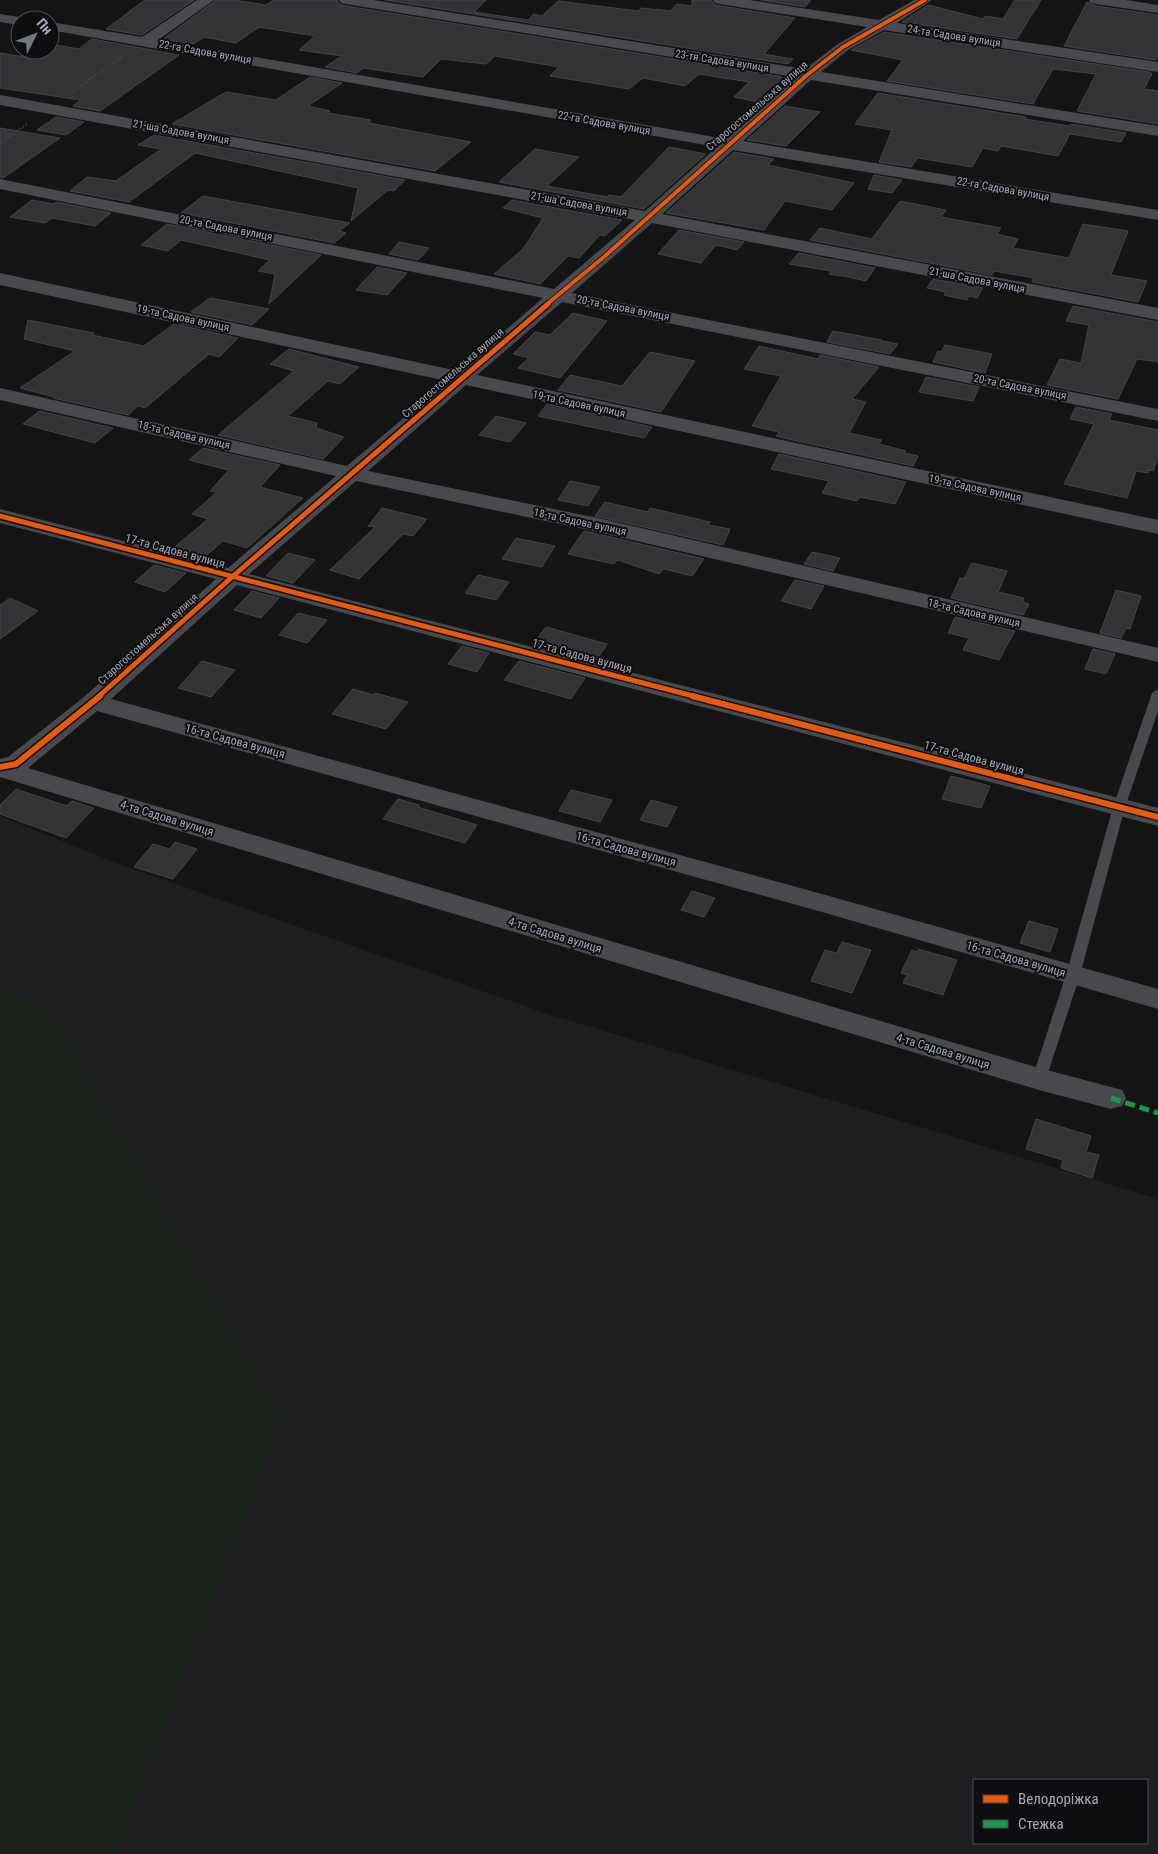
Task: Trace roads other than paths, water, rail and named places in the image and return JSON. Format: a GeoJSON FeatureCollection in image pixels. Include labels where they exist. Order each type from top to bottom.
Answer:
{"type":"FeatureCollection","features":[{"type":"Feature","properties":{"kind":"street"},"geometry":{"type":"LineString","coordinates":[[145,42],[207,0]]}},
{"type":"Feature","properties":{"kind":"street","name":"23-тя Садова вулиця"},"geometry":{"type":"LineString","coordinates":[[346,0],[1158,131]]}},
{"type":"Feature","properties":{"kind":"street","name":"24-та Садова вулиця"},"geometry":{"type":"LineString","coordinates":[[720,0],[1158,67]]}},
{"type":"Feature","properties":{"kind":"street"},"geometry":{"type":"LineString","coordinates":[[1096,0],[1158,9]]}},
{"type":"Feature","properties":{"kind":"street","name":"Старогостомельська вулиця"},"geometry":{"type":"LineString","coordinates":[[0,768],[16,764],[93,702],[232,577],[353,474],[558,294],[605,256],[807,75],[843,46],[917,1]]}},
{"type":"Feature","properties":{"kind":"street","name":"22-га Садова вулиця"},"geometry":{"type":"LineString","coordinates":[[60,28],[678,136],[730,143],[1158,215]]}},
{"type":"Feature","properties":{"kind":"street","name":"21-ша Садова вулиця"},"geometry":{"type":"LineString","coordinates":[[0,100],[647,217],[1158,314]]}},
{"type":"Feature","properties":{"kind":"street","name":"20-та Садова вулиця"},"geometry":{"type":"LineString","coordinates":[[0,184],[1158,415]]}},
{"type":"Feature","properties":{"kind":"street","name":"19-та Садова вулиця"},"geometry":{"type":"LineString","coordinates":[[0,279],[1158,527]]}},
{"type":"Feature","properties":{"kind":"street","name":"18-та Садова вулиця"},"geometry":{"type":"LineString","coordinates":[[0,394],[353,474],[598,525],[1158,655]]}},
{"type":"Feature","properties":{"kind":"street","name":"17-та Садова вулиця"},"geometry":{"type":"LineString","coordinates":[[0,516],[1158,817]]}},
{"type":"Feature","properties":{"kind":"street","name":"16-та Садова вулиця"},"geometry":{"type":"LineString","coordinates":[[93,702],[822,903],[1158,999]]}},
{"type":"Feature","properties":{"kind":"street","name":"4-та Садова вулиця"},"geometry":{"type":"LineString","coordinates":[[0,768],[1039,1079],[1111,1098]]}},
{"type":"Feature","properties":{"kind":"lane"},"geometry":{"type":"LineString","coordinates":[[1039,1079],[1073,975],[1119,807],[1158,693]]}}]}
